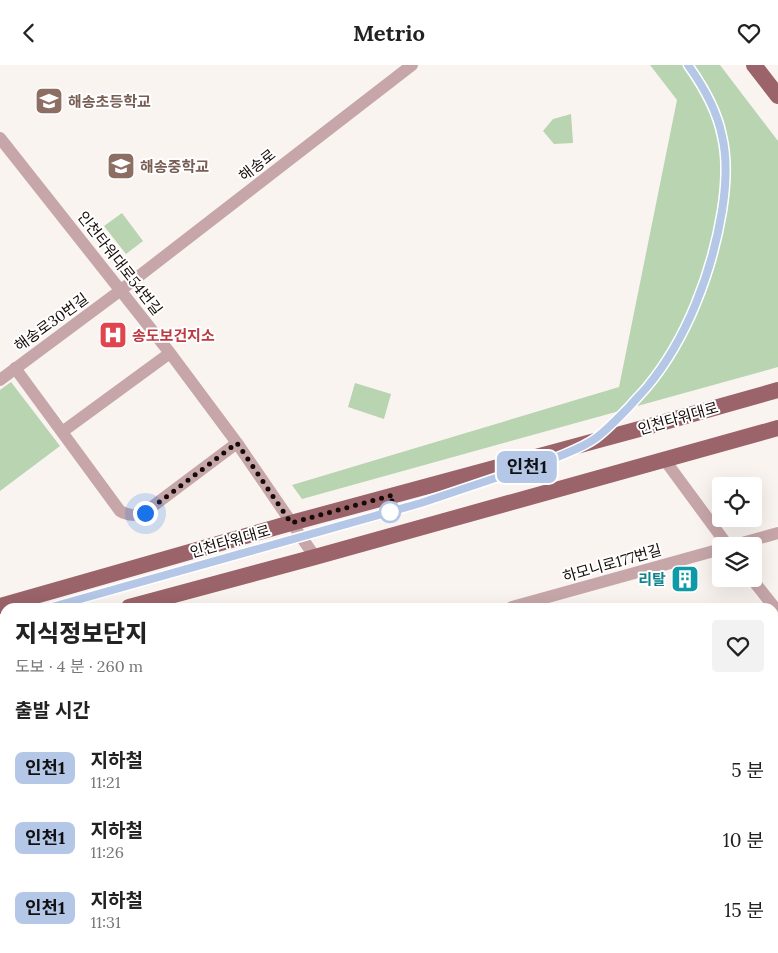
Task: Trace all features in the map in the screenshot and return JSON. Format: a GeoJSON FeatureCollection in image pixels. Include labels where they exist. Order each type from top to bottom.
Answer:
{"type":"FeatureCollection","features":[{"type":"Feature","properties":{"kind":"main road"},"geometry":{"type":"LineString","coordinates":[[754,65],[778,96]]}},
{"type":"Feature","properties":{"kind":"main road","name":"인천타워대로"},"geometry":{"type":"LineString","coordinates":[[11,603],[291,523],[778,389]]}},
{"type":"Feature","properties":{"kind":"main road"},"geometry":{"type":"LineString","coordinates":[[144,603],[778,427]]}},
{"type":"Feature","properties":{"kind":"street","name":"해송로"},"geometry":{"type":"LineString","coordinates":[[121,290],[412,65]]}},
{"type":"Feature","properties":{"kind":"street","name":"인천타워대로54번길"},"geometry":{"type":"LineString","coordinates":[[0,138],[170,353],[237,443],[315,557]]}},
{"type":"Feature","properties":{"kind":"street","name":"해송로30번길"},"geometry":{"type":"LineString","coordinates":[[0,380],[121,290]]}},
{"type":"Feature","properties":{"kind":"street"},"geometry":{"type":"LineString","coordinates":[[62,432],[170,353]]}},
{"type":"Feature","properties":{"kind":"street"},"geometry":{"type":"LineString","coordinates":[[15,368],[120,511],[127,515],[133,516],[145,513],[237,443]]}},
{"type":"Feature","properties":{"kind":"street"},"geometry":{"type":"LineString","coordinates":[[664,459],[722,537]]}},
{"type":"Feature","properties":{"kind":"street"},"geometry":{"type":"LineString","coordinates":[[762,537],[778,533]]}},
{"type":"Feature","properties":{"kind":"street","name":"하모니로177번길"},"geometry":{"type":"LineString","coordinates":[[526,603],[712,551]]}},
{"type":"Feature","properties":{"kind":"street"},"geometry":{"type":"LineString","coordinates":[[758,587],[771,603]]}},
{"type":"Feature","properties":{"kind":"green space"},"geometry":{"type":"Polygon","coordinates":[[[650,65],[720,65],[778,141],[778,367],[302,499],[292,485],[619,387],[677,100],[650,65]]]}},
{"type":"Feature","properties":{"kind":"green space"},"geometry":{"type":"Polygon","coordinates":[[[571,114],[573,143],[554,144],[543,131],[553,119],[571,114]]]}},
{"type":"Feature","properties":{"kind":"green space"},"geometry":{"type":"Polygon","coordinates":[[[122,213],[143,241],[126,254],[104,226],[122,213]]]}},
{"type":"Feature","properties":{"kind":"green space"},"geometry":{"type":"Polygon","coordinates":[[[11,382],[60,446],[0,491],[0,390],[11,382]]]}},
{"type":"Feature","properties":{"kind":"green space"},"geometry":{"type":"Polygon","coordinates":[[[355,383],[391,394],[384,419],[348,407],[355,383]]]}},
{"type":"Feature","properties":{"kind":"metro line","name":"인천1"},"geometry":{"type":"LineString","coordinates":[[66,603],[421,503],[555,458],[596,438],[648,387],[671,353],[695,307],[709,269],[719,230],[726,174],[723,137],[718,118],[701,83],[688,65]]}},
{"type":"Feature","properties":{"kind":"place","name":"해송초등학교"},"geometry":{"type":"Point","coordinates":[49,101]}},
{"type":"Feature","properties":{"kind":"place","name":"해송중학교"},"geometry":{"type":"Point","coordinates":[121,166]}},
{"type":"Feature","properties":{"kind":"place","name":"송도보건지소"},"geometry":{"type":"Point","coordinates":[113,335]}},
{"type":"Feature","properties":{"kind":"place","name":"리탈"},"geometry":{"type":"Point","coordinates":[685,579]}},
{"type":"Feature","properties":{"kind":"route"},"geometry":{"type":"LineString","coordinates":[[145,513],[237,443],[291,523],[393,495],[390,512]]}}]}
